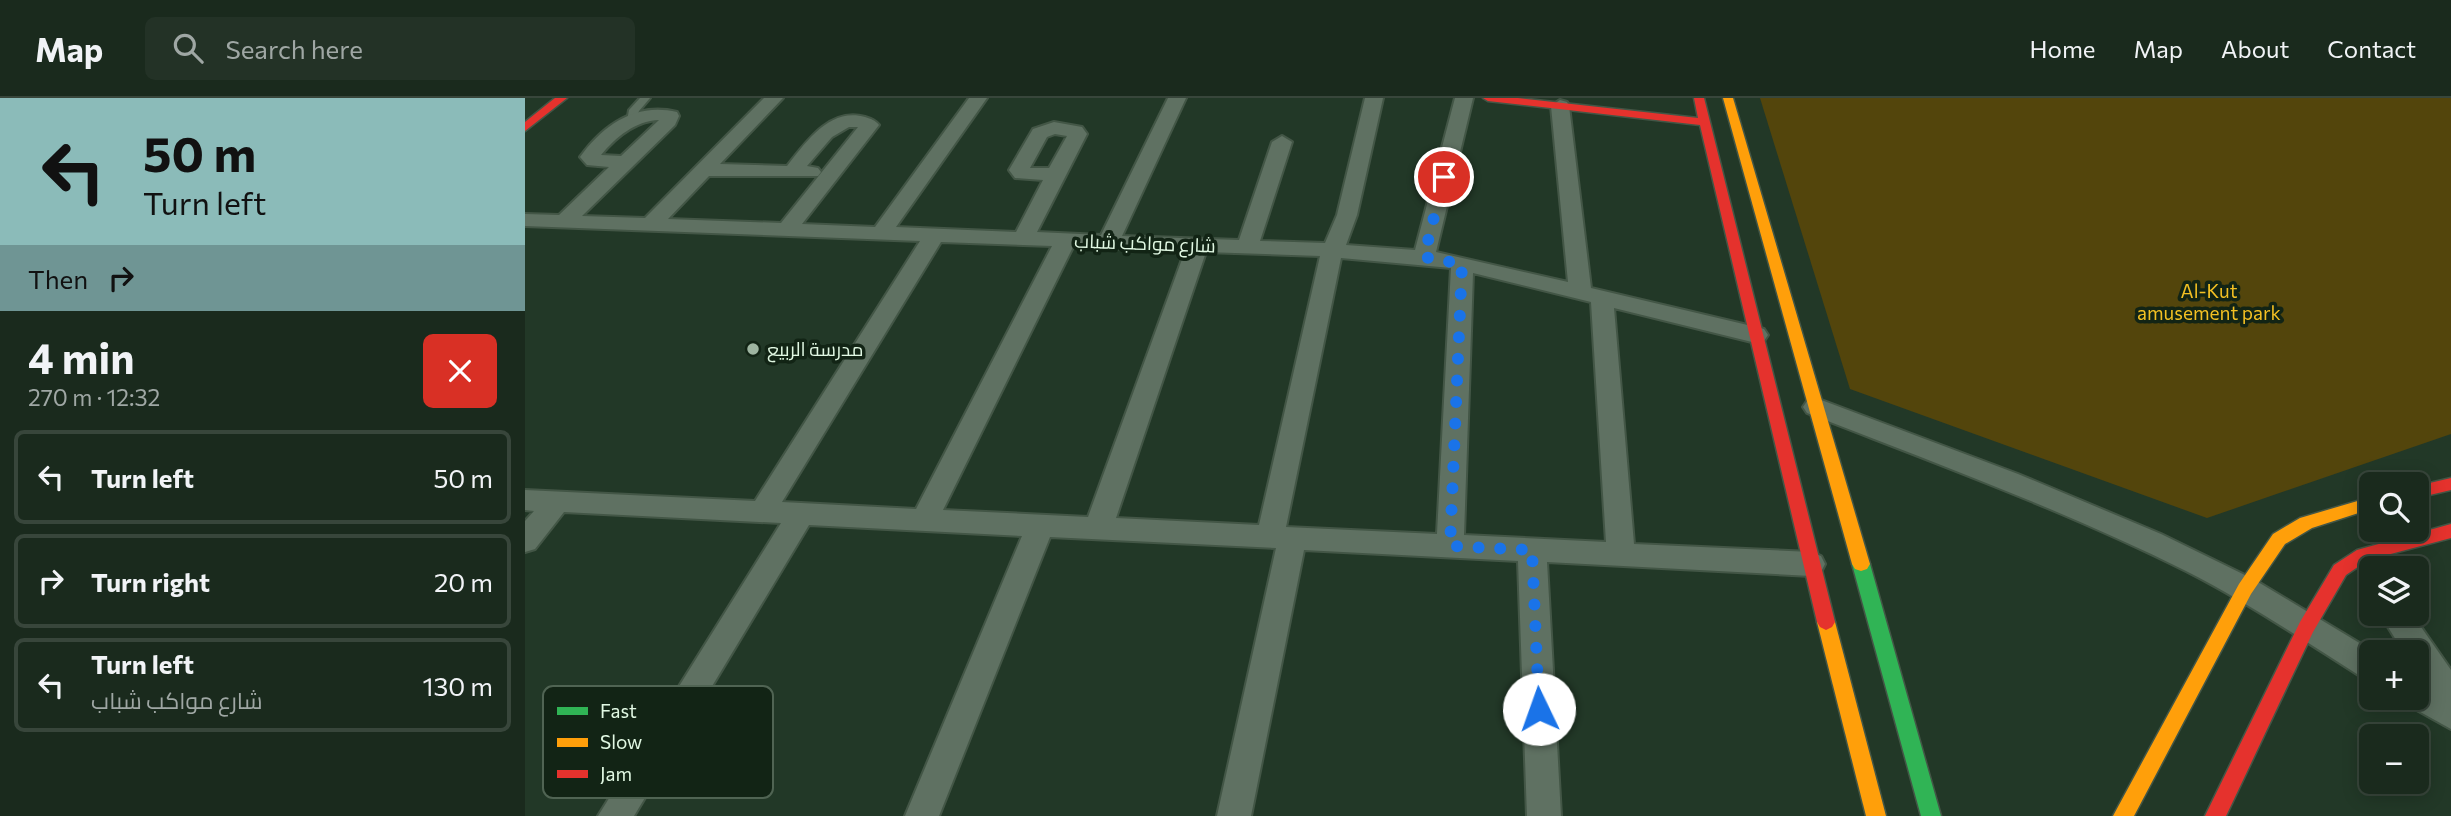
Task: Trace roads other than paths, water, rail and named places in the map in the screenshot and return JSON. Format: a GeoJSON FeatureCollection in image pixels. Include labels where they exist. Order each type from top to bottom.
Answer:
{"type":"FeatureCollection","features":[{"type":"Feature","properties":{"kind":"street"},"geometry":{"type":"LineString","coordinates":[[525,107],[536,98]]}},
{"type":"Feature","properties":{"kind":"street"},"geometry":{"type":"LineString","coordinates":[[525,128],[562,98]]}},
{"type":"Feature","properties":{"kind":"street"},"geometry":{"type":"LineString","coordinates":[[651,224],[774,98]]}},
{"type":"Feature","properties":{"kind":"street"},"geometry":{"type":"LineString","coordinates":[[881,233],[978,98]]}},
{"type":"Feature","properties":{"kind":"street"},"geometry":{"type":"LineString","coordinates":[[1109,241],[1177,98]]}},
{"type":"Feature","properties":{"kind":"street"},"geometry":{"type":"LineString","coordinates":[[1234,816],[1327,267],[1347,215],[1374,98]]}},
{"type":"Feature","properties":{"kind":"street"},"geometry":{"type":"LineString","coordinates":[[1424,257],[1464,98]]}},
{"type":"Feature","properties":{"kind":"street"},"geometry":{"type":"LineString","coordinates":[[1487,98],[1705,122]]}},
{"type":"Feature","properties":{"kind":"street"},"geometry":{"type":"LineString","coordinates":[[1728,98],[1931,816]]}},
{"type":"Feature","properties":{"kind":"street"},"geometry":{"type":"LineString","coordinates":[[1678,101],[1700,101],[1811,564],[1876,816]]}},
{"type":"Feature","properties":{"kind":"street"},"geometry":{"type":"LineString","coordinates":[[1560,106],[1591,295],[1621,554]]}},
{"type":"Feature","properties":{"kind":"street"},"geometry":{"type":"LineString","coordinates":[[565,221],[625,162],[670,116],[649,114],[631,119],[590,158],[594,161],[625,162]]}},
{"type":"Feature","properties":{"kind":"street"},"geometry":{"type":"LineString","coordinates":[[787,229],[868,129],[868,124],[846,122],[832,127],[793,172]]}},
{"type":"Feature","properties":{"kind":"street"},"geometry":{"type":"LineString","coordinates":[[1247,247],[1282,142]]}},
{"type":"Feature","properties":{"kind":"street"},"geometry":{"type":"LineString","coordinates":[[704,170],[833,172]]}},
{"type":"Feature","properties":{"kind":"street"},"geometry":{"type":"LineString","coordinates":[[1023,238],[1056,174]]}},
{"type":"Feature","properties":{"kind":"street","name":"شارع مواكب شباب"},"geometry":{"type":"LineString","coordinates":[[525,219],[1109,241],[1424,257],[1756,335]]}},
{"type":"Feature","properties":{"kind":"street"},"geometry":{"type":"LineString","coordinates":[[762,512],[934,235]]}},
{"type":"Feature","properties":{"kind":"street"},"geometry":{"type":"LineString","coordinates":[[924,520],[1066,240]]}},
{"type":"Feature","properties":{"kind":"street"},"geometry":{"type":"LineString","coordinates":[[1098,528],[1198,245]]}},
{"type":"Feature","properties":{"kind":"street"},"geometry":{"type":"LineString","coordinates":[[1450,546],[1462,264]]}},
{"type":"Feature","properties":{"kind":"street"},"geometry":{"type":"LineString","coordinates":[[1816,407],[2099,518],[2199,564],[2359,659]]}},
{"type":"Feature","properties":{"kind":"street"},"geometry":{"type":"LineString","coordinates":[[2429,489],[2451,484]]}},
{"type":"Feature","properties":{"kind":"street"},"geometry":{"type":"LineString","coordinates":[[525,500],[1811,564]]}},
{"type":"Feature","properties":{"kind":"street"},"geometry":{"type":"LineString","coordinates":[[525,541],[557,502]]}},
{"type":"Feature","properties":{"kind":"street"},"geometry":{"type":"LineString","coordinates":[[2123,816],[2245,589],[2279,539],[2306,523],[2359,507]]}},
{"type":"Feature","properties":{"kind":"street"},"geometry":{"type":"LineString","coordinates":[[695,686],[801,514]]}},
{"type":"Feature","properties":{"kind":"street"},"geometry":{"type":"LineString","coordinates":[[922,816],[1040,526]]}},
{"type":"Feature","properties":{"kind":"street"},"geometry":{"type":"LineString","coordinates":[[2385,556],[2451,531]]}},
{"type":"Feature","properties":{"kind":"street"},"geometry":{"type":"LineString","coordinates":[[1532,550],[1544,816]]}},
{"type":"Feature","properties":{"kind":"street"},"geometry":{"type":"LineString","coordinates":[[2228,811],[2306,626],[2340,570],[2359,564]]}},
{"type":"Feature","properties":{"kind":"street"},"geometry":{"type":"LineString","coordinates":[[2401,626],[2437,697]]}},
{"type":"Feature","properties":{"kind":"street"},"geometry":{"type":"LineString","coordinates":[[615,816],[626,798]]}},
{"type":"Feature","properties":{"kind":"lane"},"geometry":{"type":"LineString","coordinates":[[631,119],[634,110],[645,98]]}},
{"type":"Feature","properties":{"kind":"place","name":"مدرسة الربيع"},"geometry":{"type":"Point","coordinates":[753,349]}},
{"type":"Feature","properties":{"kind":"park label","name":"Al-Kut amusement park"},"geometry":{"type":"Point","coordinates":[2209,302]}}]}
